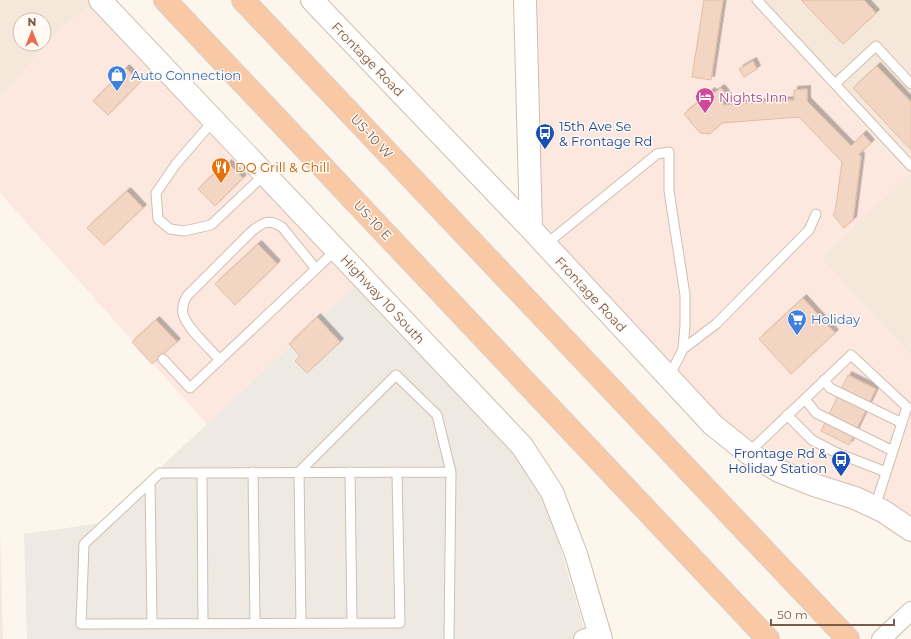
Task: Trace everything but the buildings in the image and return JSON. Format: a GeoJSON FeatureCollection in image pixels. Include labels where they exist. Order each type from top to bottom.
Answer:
{"type":"FeatureCollection","features":[{"type":"Feature","properties":{"kind":"highway","name":"US-10 E"},"geometry":{"type":"LineString","coordinates":[[165,0],[768,639]]}},
{"type":"Feature","properties":{"kind":"highway","name":"US-10 W"},"geometry":{"type":"LineString","coordinates":[[243,0],[848,639]]}},
{"type":"Feature","properties":{"kind":"street","name":"Highway 10 South"},"geometry":{"type":"LineString","coordinates":[[100,0],[522,446],[552,492],[576,554],[594,637]]}},
{"type":"Feature","properties":{"kind":"street","name":"Frontage Road"},"geometry":{"type":"LineString","coordinates":[[312,0],[531,229],[713,425],[748,453],[779,471],[814,485],[855,498],[883,511],[911,530]]}},
{"type":"Feature","properties":{"kind":"street"},"geometry":{"type":"LineString","coordinates":[[525,0],[531,229]]}},
{"type":"Feature","properties":{"kind":"street"},"geometry":{"type":"LineString","coordinates":[[881,639],[911,610]]}},
{"type":"Feature","properties":{"kind":"lane"},"geometry":{"type":"LineString","coordinates":[[757,0],[911,166]]}},
{"type":"Feature","properties":{"kind":"lane"},"geometry":{"type":"LineString","coordinates":[[835,84],[876,46],[911,84]]}},
{"type":"Feature","properties":{"kind":"lane"},"geometry":{"type":"LineString","coordinates":[[214,120],[176,164],[156,193],[158,219],[170,229],[184,231],[211,225],[265,174]]}},
{"type":"Feature","properties":{"kind":"lane"},"geometry":{"type":"LineString","coordinates":[[545,245],[657,154],[669,152],[669,191],[685,295],[683,349],[669,377]]}},
{"type":"Feature","properties":{"kind":"lane"},"geometry":{"type":"LineString","coordinates":[[683,349],[716,324],[809,230],[816,214]]}},
{"type":"Feature","properties":{"kind":"lane"},"geometry":{"type":"LineString","coordinates":[[220,360],[185,319],[183,312],[184,302],[187,296],[251,232],[262,223],[276,223],[282,227],[316,270]]}},
{"type":"Feature","properties":{"kind":"lane"},"geometry":{"type":"LineString","coordinates":[[164,359],[190,388],[336,250]]}},
{"type":"Feature","properties":{"kind":"lane"},"geometry":{"type":"LineString","coordinates":[[748,453],[851,355],[907,407],[875,507]]}},
{"type":"Feature","properties":{"kind":"lane"},"geometry":{"type":"LineString","coordinates":[[301,623],[299,472],[396,375],[437,415],[451,472],[449,639]]}},
{"type":"Feature","properties":{"kind":"lane"},"geometry":{"type":"LineString","coordinates":[[824,380],[830,388],[902,423]]}},
{"type":"Feature","properties":{"kind":"lane"},"geometry":{"type":"LineString","coordinates":[[805,399],[816,413],[893,451]]}},
{"type":"Feature","properties":{"kind":"lane"},"geometry":{"type":"LineString","coordinates":[[787,415],[812,440],[886,472]]}},
{"type":"Feature","properties":{"kind":"lane"},"geometry":{"type":"LineString","coordinates":[[397,472],[400,623],[81,624],[84,544],[160,473],[253,472],[397,472],[451,472]]}},
{"type":"Feature","properties":{"kind":"lane"},"geometry":{"type":"LineString","coordinates":[[253,472],[255,623]]}},
{"type":"Feature","properties":{"kind":"lane"},"geometry":{"type":"LineString","coordinates":[[350,472],[352,623]]}},
{"type":"Feature","properties":{"kind":"lane"},"geometry":{"type":"LineString","coordinates":[[202,473],[203,623]]}},
{"type":"Feature","properties":{"kind":"lane"},"geometry":{"type":"LineString","coordinates":[[150,482],[152,624]]}},
{"type":"Feature","properties":{"kind":"shaded area"},"geometry":{"type":"Polygon","coordinates":[[[0,0],[90,0],[93,3],[61,29],[52,39],[52,12],[12,12],[12,52],[41,52],[0,98],[0,0]]]}},
{"type":"Feature","properties":{"kind":"shaded area"},"geometry":{"type":"Polygon","coordinates":[[[533,0],[749,0],[909,175],[821,258],[911,356],[911,544],[894,530],[873,517],[779,482],[746,465],[721,447],[670,397],[683,386],[539,229],[533,0]]]}},
{"type":"Feature","properties":{"kind":"shaded area"},"geometry":{"type":"Polygon","coordinates":[[[749,0],[911,0],[911,356],[821,258],[909,174],[749,0]]]}},
{"type":"Feature","properties":{"kind":"shaded area"},"geometry":{"type":"Polygon","coordinates":[[[93,3],[359,282],[207,424],[0,193],[0,98],[41,52],[52,52],[52,39],[61,29],[93,3]]]}},
{"type":"Feature","properties":{"kind":"shaded area"},"geometry":{"type":"Polygon","coordinates":[[[359,282],[517,448],[546,500],[583,624],[589,639],[27,639],[24,534],[101,523],[359,282]]]}},
{"type":"Feature","properties":{"kind":"shaded area"},"geometry":{"type":"Polygon","coordinates":[[[0,529],[3,639],[0,639],[0,529]]]}},
{"type":"Feature","properties":{"kind":"place","name":"Auto Connection"},"geometry":{"type":"Point","coordinates":[117,92]}},
{"type":"Feature","properties":{"kind":"place","name":"Nights Inn"},"geometry":{"type":"Point","coordinates":[705,114]}},
{"type":"Feature","properties":{"kind":"place","name":"15th Ave Se & Frontage Rd"},"geometry":{"type":"Point","coordinates":[545,150]}},
{"type":"Feature","properties":{"kind":"place","name":"DQ Grill & Chill"},"geometry":{"type":"Point","coordinates":[221,184]}},
{"type":"Feature","properties":{"kind":"place","name":"Holiday"},"geometry":{"type":"Point","coordinates":[797,336]}},
{"type":"Feature","properties":{"kind":"place","name":"Frontage Rd & Holiday Station"},"geometry":{"type":"Point","coordinates":[841,477]}}]}
